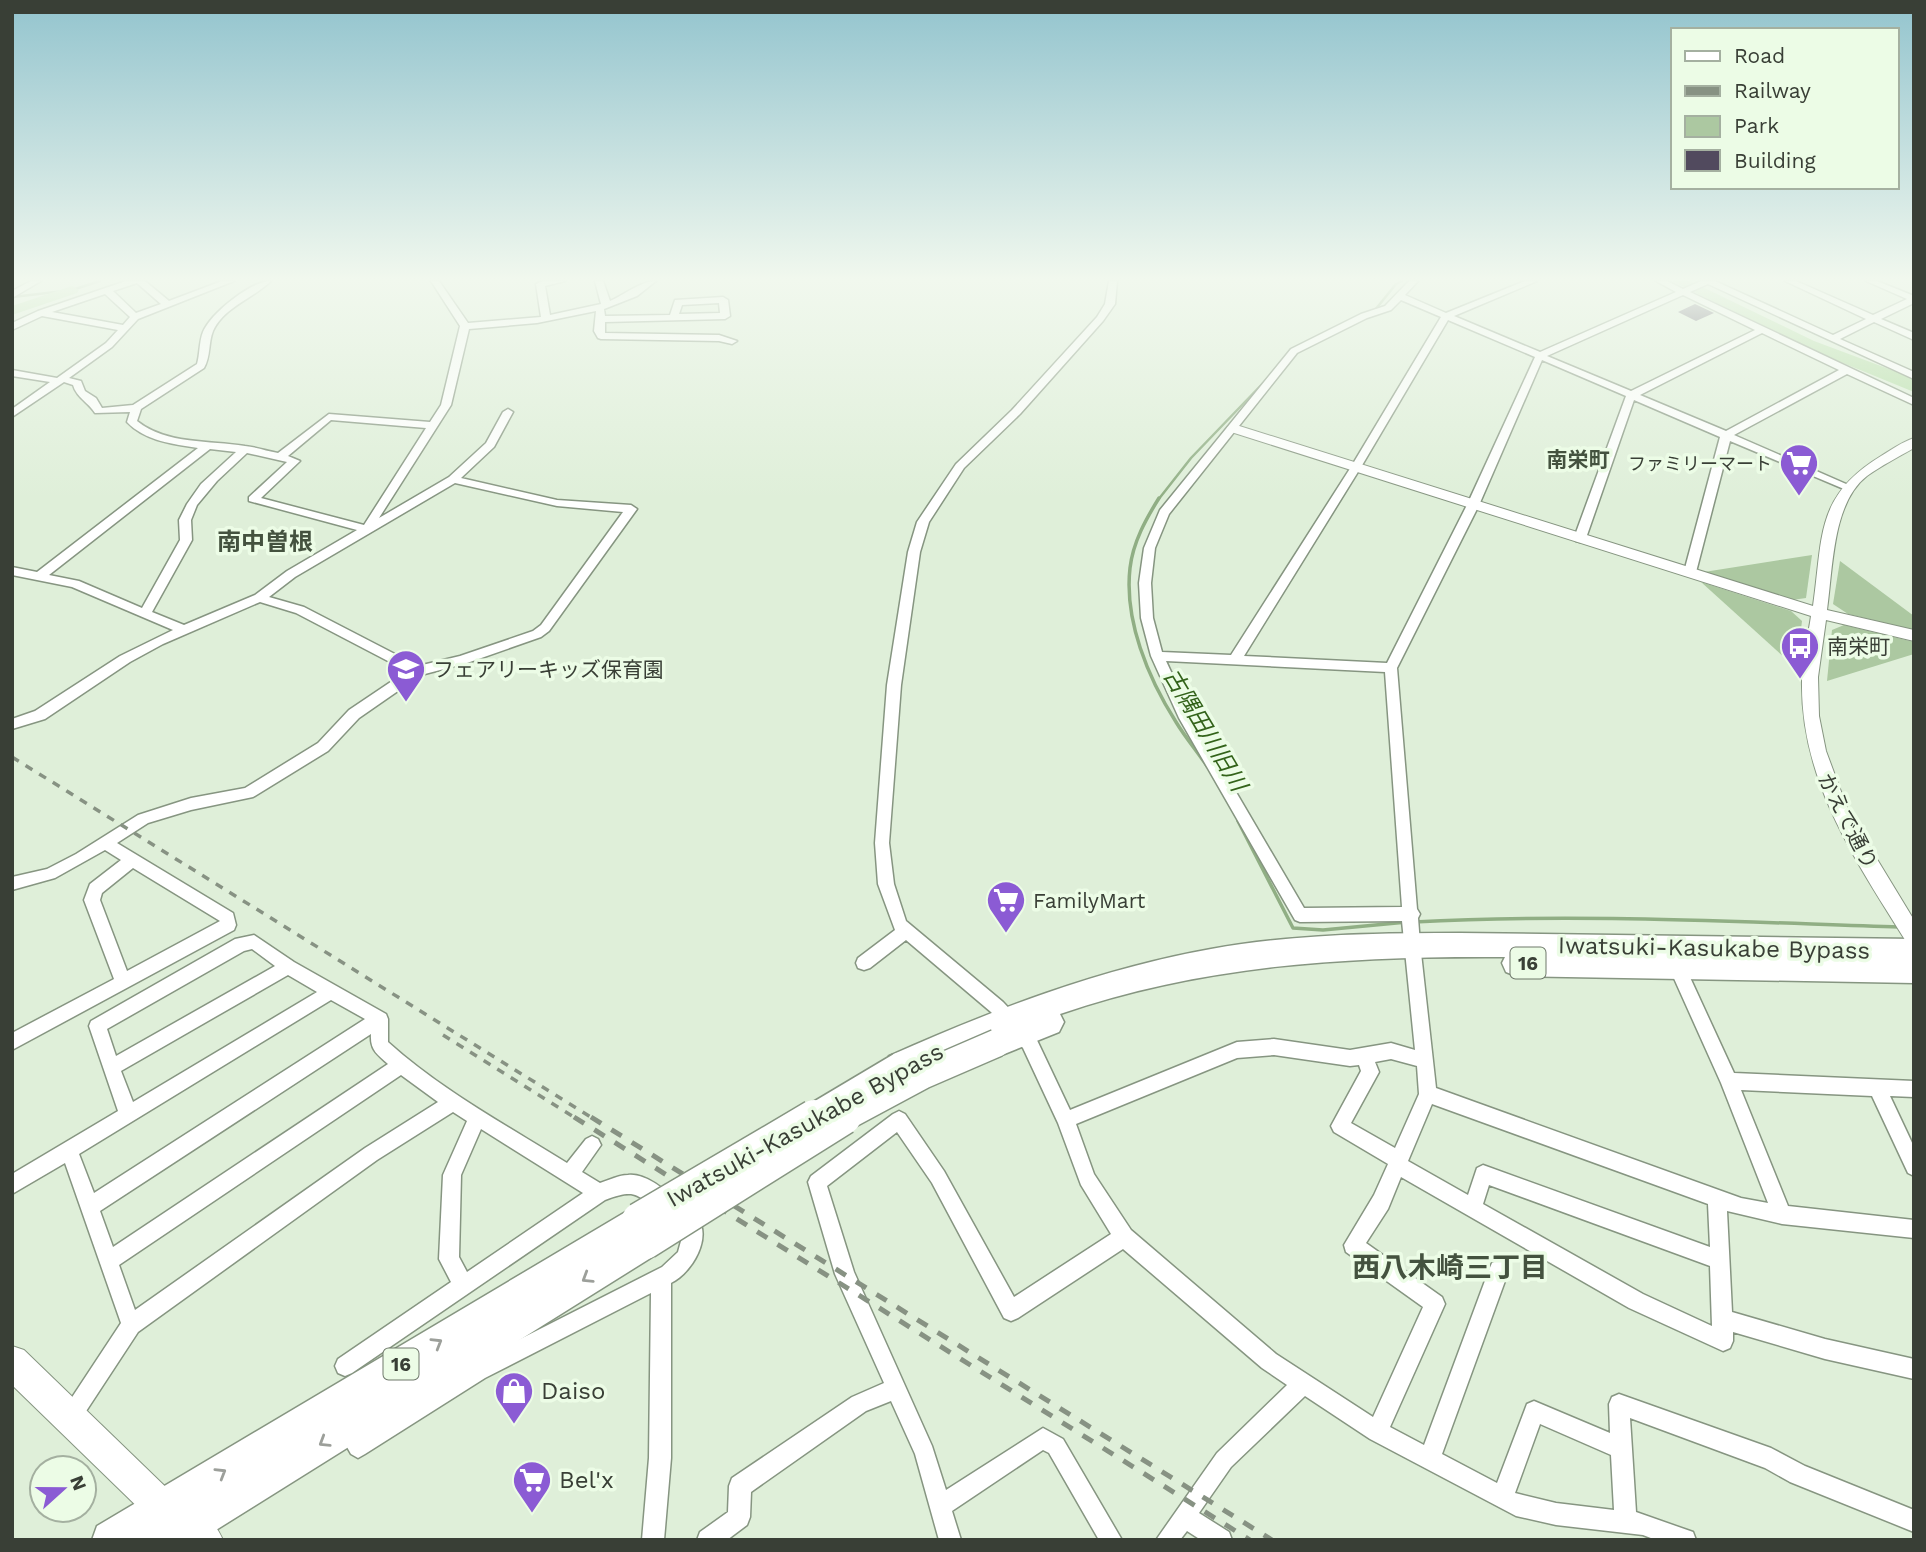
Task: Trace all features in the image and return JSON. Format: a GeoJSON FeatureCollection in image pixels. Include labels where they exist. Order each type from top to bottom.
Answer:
{"type":"FeatureCollection","features":[{"type":"Feature","properties":{"kind":"highway","name":"Iwatsuki-Kasukabe Bypass"},"geometry":{"type":"LineString","coordinates":[[111,1540],[181,1528],[900,1066],[1003,1030],[1162,986],[1251,971],[1413,953],[1914,951]]}},
{"type":"Feature","properties":{"kind":"highway","name":"Iwatsuki-Kasukabe Bypass"},"geometry":{"type":"LineString","coordinates":[[1413,953],[1676,965],[1914,970]]}},
{"type":"Feature","properties":{"kind":"main road"},"geometry":{"type":"LineString","coordinates":[[18,1378],[70,1419],[181,1528]]}},
{"type":"Feature","properties":{"kind":"street"},"geometry":{"type":"LineString","coordinates":[[12,414],[97,353]]}},
{"type":"Feature","properties":{"kind":"street"},"geometry":{"type":"LineString","coordinates":[[12,373],[78,383],[80,392],[92,400],[99,411],[136,408],[201,366],[204,353]]}},
{"type":"Feature","properties":{"kind":"street"},"geometry":{"type":"LineString","coordinates":[[366,528],[446,405],[458,353]]}},
{"type":"Feature","properties":{"kind":"street"},"geometry":{"type":"LineString","coordinates":[[1069,353],[1016,412],[960,466],[923,522],[914,552],[894,685],[882,843],[886,884],[892,908],[905,932],[1003,1030],[1029,1042],[1066,1120],[1087,1179],[1124,1237],[1269,1361],[1377,1432],[1516,1505],[1556,1514],[1643,1524],[1685,1540]]}},
{"type":"Feature","properties":{"kind":"street"},"geometry":{"type":"LineString","coordinates":[[1292,353],[1164,513],[1153,533],[1145,559],[1144,594],[1147,622],[1157,656],[1184,716],[1300,915],[1412,914]]}},
{"type":"Feature","properties":{"kind":"street"},"geometry":{"type":"LineString","coordinates":[[1235,659],[1424,353]]}},
{"type":"Feature","properties":{"kind":"street"},"geometry":{"type":"LineString","coordinates":[[1534,353],[1848,487]]}},
{"type":"Feature","properties":{"kind":"street"},"geometry":{"type":"LineString","coordinates":[[1377,1432],[1435,1304],[1353,1245],[1381,1202],[1428,1094],[1413,953],[1391,668],[1473,505],[1540,356],[1546,353]]}},
{"type":"Feature","properties":{"kind":"street"},"geometry":{"type":"LineString","coordinates":[[1580,538],[1631,394],[1714,353]]}},
{"type":"Feature","properties":{"kind":"street"},"geometry":{"type":"LineString","coordinates":[[1812,353],[1914,402]]}},
{"type":"Feature","properties":{"kind":"street"},"geometry":{"type":"LineString","coordinates":[[1864,353],[1914,376]]}},
{"type":"Feature","properties":{"kind":"street"},"geometry":{"type":"LineString","coordinates":[[1690,572],[1726,435],[1847,370]]}},
{"type":"Feature","properties":{"kind":"street"},"geometry":{"type":"LineString","coordinates":[[136,408],[132,422],[137,428],[151,434],[207,446],[245,449],[295,461],[253,499],[366,528]]}},
{"type":"Feature","properties":{"kind":"street"},"geometry":{"type":"LineString","coordinates":[[12,724],[40,715],[125,659],[259,598],[291,574],[453,479],[490,445],[509,412]]}},
{"type":"Feature","properties":{"kind":"street"},"geometry":{"type":"LineString","coordinates":[[281,456],[329,417],[432,425]]}},
{"type":"Feature","properties":{"kind":"street"},"geometry":{"type":"LineString","coordinates":[[1233,428],[1819,613],[1914,636]]}},
{"type":"Feature","properties":{"kind":"street","name":"かえで通り"},"geometry":{"type":"LineString","coordinates":[[1914,442],[1868,468],[1848,487],[1834,512],[1809,702],[1819,764],[1845,824],[1914,937]]}},
{"type":"Feature","properties":{"kind":"street"},"geometry":{"type":"LineString","coordinates":[[38,577],[207,446]]}},
{"type":"Feature","properties":{"kind":"street"},"geometry":{"type":"LineString","coordinates":[[146,612],[186,540],[188,532],[184,524],[187,513],[213,479],[245,449]]}},
{"type":"Feature","properties":{"kind":"street"},"geometry":{"type":"LineString","coordinates":[[12,884],[51,874],[143,819],[191,804],[248,793],[323,747],[354,714],[417,671],[506,645],[545,628],[631,509],[556,503],[453,479]]}},
{"type":"Feature","properties":{"kind":"street"},"geometry":{"type":"LineString","coordinates":[[12,571],[75,584],[146,612],[184,631]]}},
{"type":"Feature","properties":{"kind":"street"},"geometry":{"type":"LineString","coordinates":[[259,598],[300,610],[417,671]]}},
{"type":"Feature","properties":{"kind":"street"},"geometry":{"type":"LineString","coordinates":[[1157,656],[1391,668]]}},
{"type":"Feature","properties":{"kind":"street"},"geometry":{"type":"LineString","coordinates":[[12,1042],[228,925],[228,918],[105,843]]}},
{"type":"Feature","properties":{"kind":"street"},"geometry":{"type":"LineString","coordinates":[[123,982],[92,900],[95,889],[133,859]]}},
{"type":"Feature","properties":{"kind":"street"},"geometry":{"type":"LineString","coordinates":[[864,963],[905,932]]}},
{"type":"Feature","properties":{"kind":"street"},"geometry":{"type":"LineString","coordinates":[[128,1114],[97,1026],[241,944],[254,942],[288,967],[380,1019]]}},
{"type":"Feature","properties":{"kind":"street"},"geometry":{"type":"LineString","coordinates":[[1676,965],[1729,1081],[1782,1215]]}},
{"type":"Feature","properties":{"kind":"street"},"geometry":{"type":"LineString","coordinates":[[110,1068],[288,967]]}},
{"type":"Feature","properties":{"kind":"street"},"geometry":{"type":"LineString","coordinates":[[12,1185],[332,990]]}},
{"type":"Feature","properties":{"kind":"street"},"geometry":{"type":"LineString","coordinates":[[380,1019],[379,1045],[401,1065],[477,1118],[599,1193]]}},
{"type":"Feature","properties":{"kind":"street"},"geometry":{"type":"LineString","coordinates":[[89,1207],[380,1019]]}},
{"type":"Feature","properties":{"kind":"street"},"geometry":{"type":"LineString","coordinates":[[1066,1120],[1237,1050],[1274,1047],[1350,1058],[1391,1051],[1423,1060]]}},
{"type":"Feature","properties":{"kind":"street"},"geometry":{"type":"LineString","coordinates":[[1364,1056],[1370,1072],[1340,1126],[1473,1208],[1636,1301],[1723,1340],[1717,1199]]}},
{"type":"Feature","properties":{"kind":"street"},"geometry":{"type":"LineString","coordinates":[[108,1261],[401,1065]]}},
{"type":"Feature","properties":{"kind":"street"},"geometry":{"type":"LineString","coordinates":[[1729,1081],[1914,1089]]}},
{"type":"Feature","properties":{"kind":"street"},"geometry":{"type":"LineString","coordinates":[[1877,1088],[1914,1167]]}},
{"type":"Feature","properties":{"kind":"street"},"geometry":{"type":"LineString","coordinates":[[1428,1094],[1741,1207],[1782,1215],[1914,1229]]}},
{"type":"Feature","properties":{"kind":"street"},"geometry":{"type":"LineString","coordinates":[[70,1419],[131,1325],[371,1154],[453,1102]]}},
{"type":"Feature","properties":{"kind":"street"},"geometry":{"type":"LineString","coordinates":[[463,1284],[449,1259],[452,1175],[477,1118]]}},
{"type":"Feature","properties":{"kind":"street"},"geometry":{"type":"LineString","coordinates":[[950,1540],[925,1453],[845,1274],[817,1182],[899,1120],[938,1177],[1011,1311],[1124,1237]]}},
{"type":"Feature","properties":{"kind":"street"},"geometry":{"type":"LineString","coordinates":[[569,1175],[592,1145]]}},
{"type":"Feature","properties":{"kind":"street"},"geometry":{"type":"LineString","coordinates":[[69,1150],[131,1325]]}},
{"type":"Feature","properties":{"kind":"street"},"geometry":{"type":"LineString","coordinates":[[1473,1208],[1483,1174],[1720,1260]]}},
{"type":"Feature","properties":{"kind":"street"},"geometry":{"type":"LineString","coordinates":[[345,1366],[599,1193],[626,1182],[638,1183],[694,1226],[692,1245],[684,1263],[661,1279],[478,1371],[358,1447]]}},
{"type":"Feature","properties":{"kind":"street"},"geometry":{"type":"LineString","coordinates":[[1429,1460],[1499,1270]]}},
{"type":"Feature","properties":{"kind":"street"},"geometry":{"type":"LineString","coordinates":[[653,1540],[660,1458],[661,1279]]}},
{"type":"Feature","properties":{"kind":"street"},"geometry":{"type":"LineString","coordinates":[[1722,1318],[1825,1349],[1914,1369]]}},
{"type":"Feature","properties":{"kind":"street"},"geometry":{"type":"LineString","coordinates":[[1167,1540],[1224,1460],[1303,1384]]}},
{"type":"Feature","properties":{"kind":"street"},"geometry":{"type":"LineString","coordinates":[[708,1540],[739,1517],[740,1486],[859,1404],[897,1388]]}},
{"type":"Feature","properties":{"kind":"street"},"geometry":{"type":"LineString","coordinates":[[1626,1522],[1619,1404],[1771,1460],[1798,1474],[1914,1521]]}},
{"type":"Feature","properties":{"kind":"street"},"geometry":{"type":"LineString","coordinates":[[1503,1498],[1534,1411],[1621,1448]]}},
{"type":"Feature","properties":{"kind":"street"},"geometry":{"type":"LineString","coordinates":[[940,1506],[976,1486],[989,1472],[1043,1438],[1056,1446],[1111,1540]]}},
{"type":"Feature","properties":{"kind":"street"},"geometry":{"type":"LineString","coordinates":[[1184,1516],[1220,1540]]}},
{"type":"Feature","properties":{"kind":"green space"},"geometry":{"type":"Polygon","coordinates":[[[1812,555],[1806,598],[1792,600],[1704,572],[1812,555]]]}},
{"type":"Feature","properties":{"kind":"green space"},"geometry":{"type":"Polygon","coordinates":[[[1840,561],[1914,616],[1914,630],[1848,614],[1833,604],[1840,561]]]}},
{"type":"Feature","properties":{"kind":"green space"},"geometry":{"type":"Polygon","coordinates":[[[1701,582],[1791,611],[1802,621],[1796,668],[1701,582]]]}},
{"type":"Feature","properties":{"kind":"green space"},"geometry":{"type":"Polygon","coordinates":[[[1844,625],[1914,642],[1914,654],[1827,681],[1832,630],[1844,625]]]}},
{"type":"Feature","properties":{"kind":"waterway"},"geometry":{"type":"LineString","coordinates":[[1834,353],[1899,378],[1914,387]]}},
{"type":"Feature","properties":{"kind":"waterway","name":"古隅田川旧川"},"geometry":{"type":"LineString","coordinates":[[1158,500],[1191,458],[1267,379]]}},
{"type":"Feature","properties":{"kind":"waterway","name":"古隅田川旧川"},"geometry":{"type":"LineString","coordinates":[[1159,498],[1134,549],[1130,568],[1131,608],[1140,648],[1156,687],[1207,766]]}},
{"type":"Feature","properties":{"kind":"waterway","name":"古隅田川旧川"},"geometry":{"type":"LineString","coordinates":[[1238,821],[1293,928],[1323,930],[1407,922]]}},
{"type":"Feature","properties":{"kind":"waterway"},"geometry":{"type":"LineString","coordinates":[[1414,922],[1596,918],[1900,927]]}},
{"type":"Feature","properties":{"kind":"railway"},"geometry":{"type":"LineString","coordinates":[[12,757],[594,1119]]}},
{"type":"Feature","properties":{"kind":"railway"},"geometry":{"type":"LineString","coordinates":[[443,1035],[577,1119]]}},
{"type":"Feature","properties":{"kind":"railway"},"geometry":{"type":"LineString","coordinates":[[574,1117],[1250,1540]]}},
{"type":"Feature","properties":{"kind":"railway"},"geometry":{"type":"LineString","coordinates":[[591,1117],[1272,1540]]}},
{"type":"Feature","properties":{"kind":"place","name":"ファミリーマート"},"geometry":{"type":"Point","coordinates":[1799,497]}},
{"type":"Feature","properties":{"kind":"place","name":"南栄町"},"geometry":{"type":"Point","coordinates":[1800,680]}},
{"type":"Feature","properties":{"kind":"place","name":"フェアリーキッズ保育園"},"geometry":{"type":"Point","coordinates":[406,703]}},
{"type":"Feature","properties":{"kind":"place","name":"FamilyMart"},"geometry":{"type":"Point","coordinates":[1006,934]}},
{"type":"Feature","properties":{"kind":"place","name":"Daiso"},"geometry":{"type":"Point","coordinates":[514,1425]}},
{"type":"Feature","properties":{"kind":"place","name":"Bel'x"},"geometry":{"type":"Point","coordinates":[532,1514]}},
{"type":"Feature","properties":{"kind":"district","name":"南栄町"},"geometry":{"type":"Point","coordinates":[1578,459]}},
{"type":"Feature","properties":{"kind":"district","name":"南中曽根"},"geometry":{"type":"Point","coordinates":[265,542]}},
{"type":"Feature","properties":{"kind":"district","name":"西八木崎三丁目"},"geometry":{"type":"Point","coordinates":[1450,1267]}}]}
